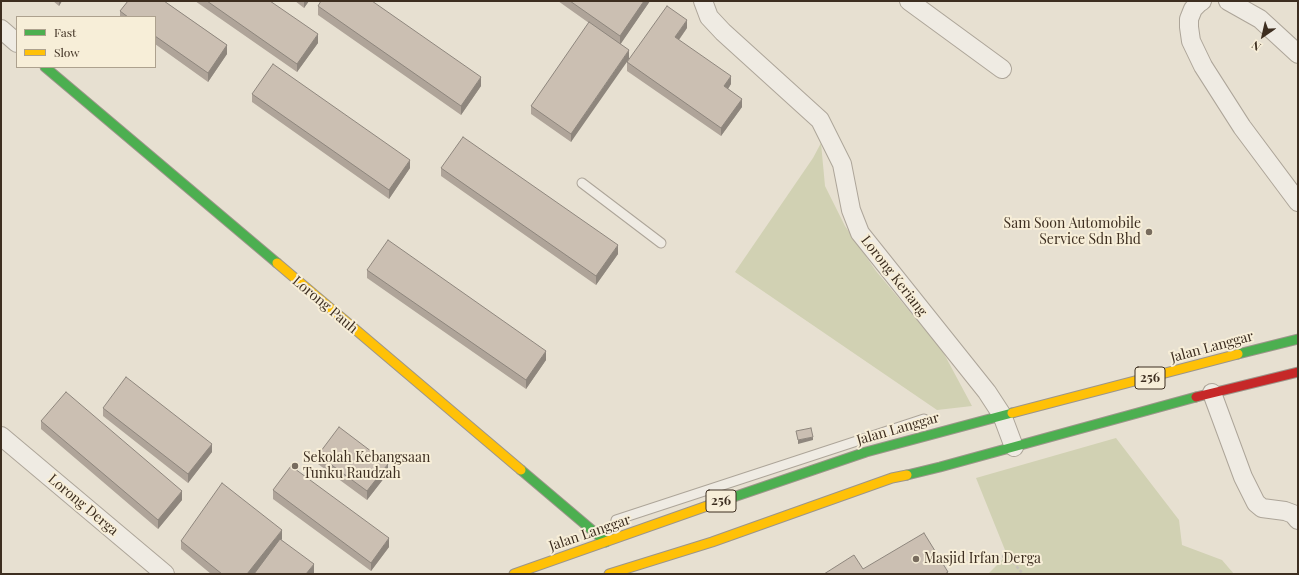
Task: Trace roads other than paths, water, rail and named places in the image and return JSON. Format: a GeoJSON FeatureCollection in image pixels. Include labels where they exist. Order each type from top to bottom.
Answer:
{"type":"FeatureCollection","features":[{"type":"Feature","properties":{"kind":"main road","name":"Lorong Pauh"},"geometry":{"type":"LineString","coordinates":[[46,68],[606,542]]}},
{"type":"Feature","properties":{"kind":"main road","name":"Jalan Langgar"},"geometry":{"type":"LineString","coordinates":[[514,574],[866,452],[1002,415],[1298,339]]}},
{"type":"Feature","properties":{"kind":"main road","name":"256"},"geometry":{"type":"LineString","coordinates":[[609,574],[712,542],[876,482],[1014,447],[1212,393],[1298,372]]}},
{"type":"Feature","properties":{"kind":"street","name":"Lorong Keriang"},"geometry":{"type":"LineString","coordinates":[[702,1],[709,17],[723,32],[820,120],[842,164],[851,210],[860,232],[966,366],[1002,415],[1014,447]]}},
{"type":"Feature","properties":{"kind":"street"},"geometry":{"type":"LineString","coordinates":[[909,1],[1002,69]]}},
{"type":"Feature","properties":{"kind":"street"},"geometry":{"type":"LineString","coordinates":[[1202,1],[1193,9],[1189,19],[1189,27],[1191,40],[1203,66],[1242,127],[1298,202]]}},
{"type":"Feature","properties":{"kind":"street"},"geometry":{"type":"LineString","coordinates":[[1228,1],[1260,19],[1298,54]]}},
{"type":"Feature","properties":{"kind":"street"},"geometry":{"type":"LineString","coordinates":[[1,30],[16,42]]}},
{"type":"Feature","properties":{"kind":"street"},"geometry":{"type":"LineString","coordinates":[[1212,393],[1243,477],[1256,503],[1262,508],[1286,511],[1293,514],[1298,520]]}},
{"type":"Feature","properties":{"kind":"street","name":"Lorong Derga"},"geometry":{"type":"LineString","coordinates":[[1,436],[165,574]]}},
{"type":"Feature","properties":{"kind":"lane"},"geometry":{"type":"LineString","coordinates":[[582,183],[661,243]]}},
{"type":"Feature","properties":{"kind":"lane"},"geometry":{"type":"LineString","coordinates":[[616,520],[924,419]]}},
{"type":"Feature","properties":{"kind":"place","name":"Sam Soon Automobile Service Sdn Bhd"},"geometry":{"type":"Point","coordinates":[1149,232]}},
{"type":"Feature","properties":{"kind":"place","name":"Sekolah Kebangsaan Tunku Raudzah"},"geometry":{"type":"Point","coordinates":[295,466]}},
{"type":"Feature","properties":{"kind":"place","name":"Masjid Irfan Derga"},"geometry":{"type":"Point","coordinates":[916,559]}}]}
